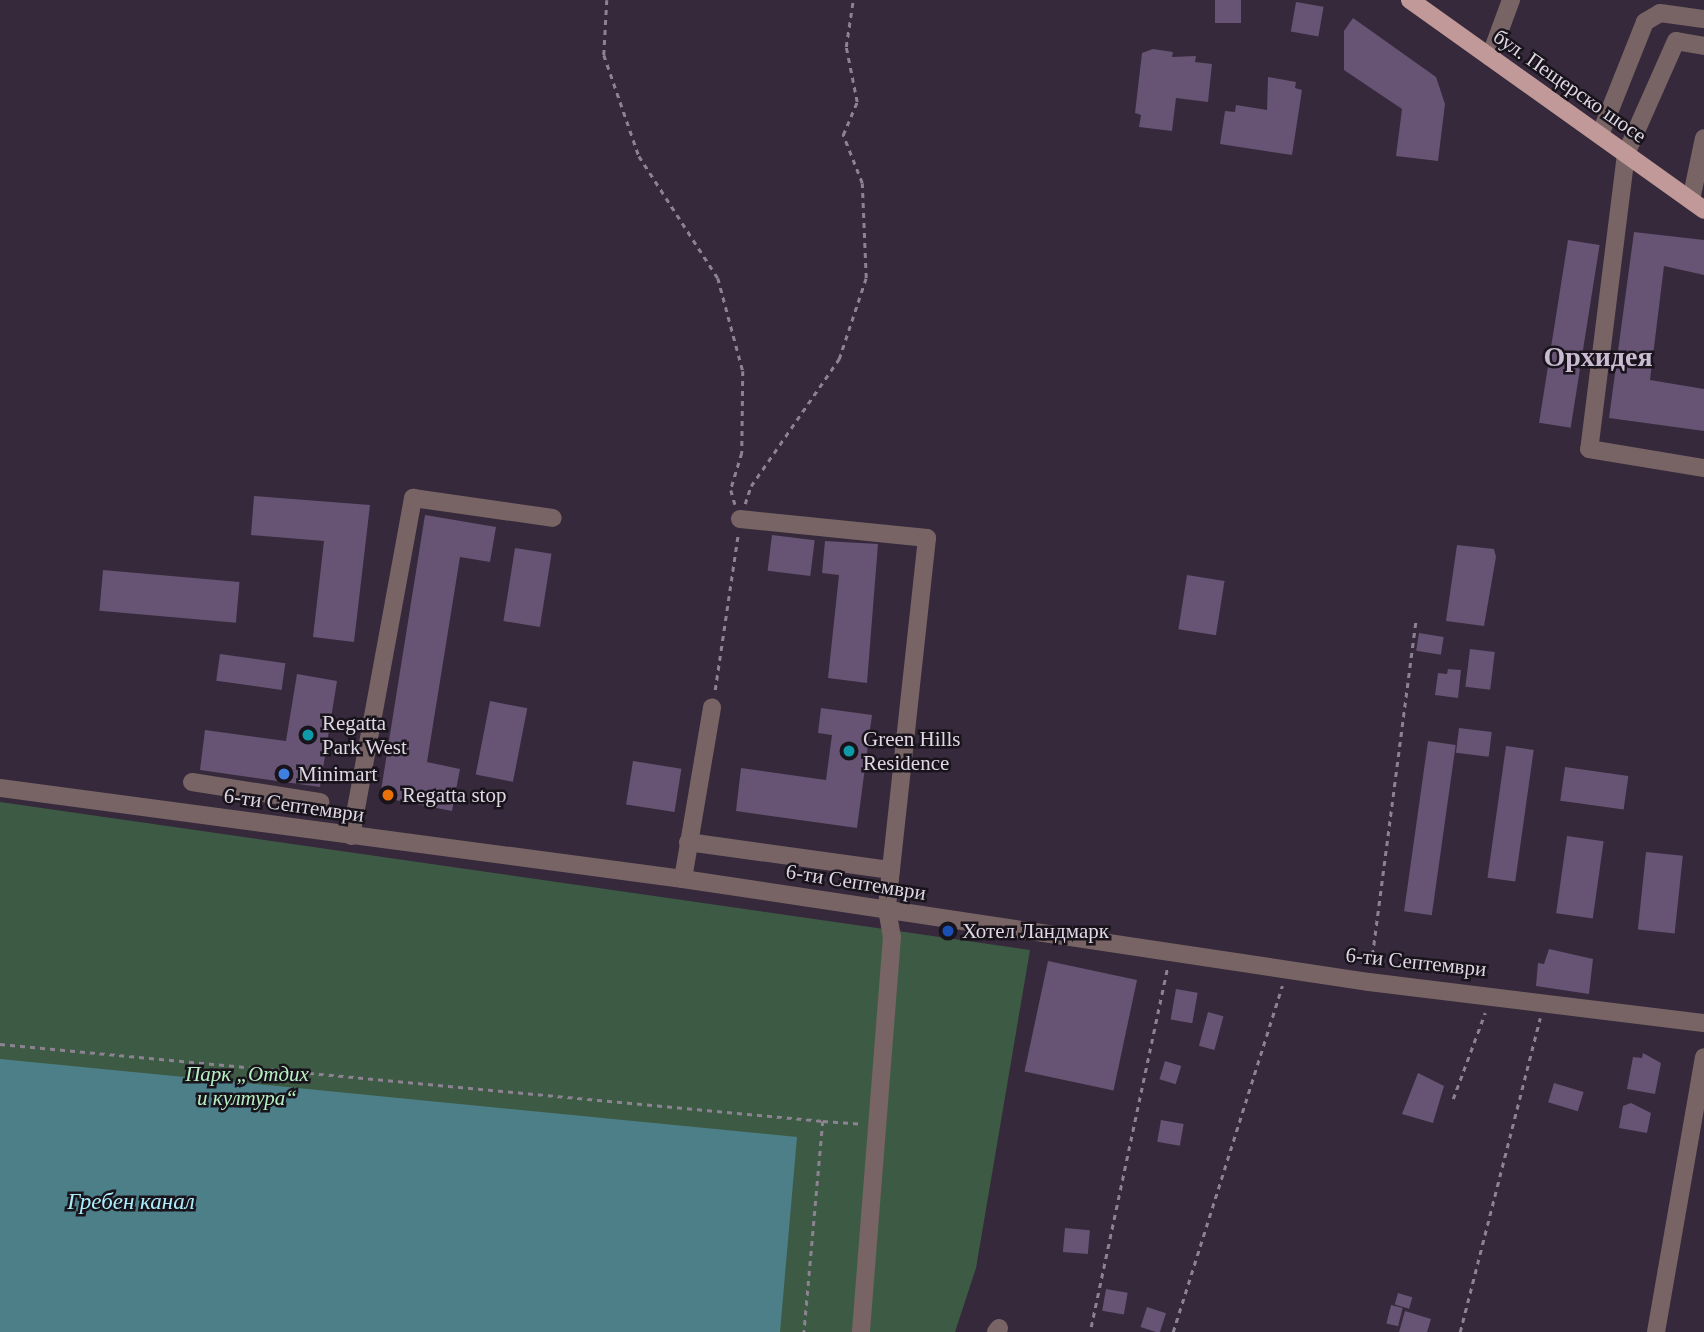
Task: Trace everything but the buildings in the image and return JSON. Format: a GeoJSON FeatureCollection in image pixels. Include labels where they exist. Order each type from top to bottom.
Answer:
{"type":"FeatureCollection","features":[{"type":"Feature","properties":{"kind":"main road","name":"бул. Пещерско шосе"},"geometry":{"type":"LineString","coordinates":[[1410,0],[1697,205]]}},
{"type":"Feature","properties":{"kind":"street"},"geometry":{"type":"LineString","coordinates":[[1490,57],[1511,0]]}},
{"type":"Feature","properties":{"kind":"street"},"geometry":{"type":"LineString","coordinates":[[1600,135],[1645,22],[1660,13],[1704,19]]}},
{"type":"Feature","properties":{"kind":"street"},"geometry":{"type":"LineString","coordinates":[[1704,46],[1676,41],[1626,154],[1589,449],[1704,468]]}},
{"type":"Feature","properties":{"kind":"street"},"geometry":{"type":"LineString","coordinates":[[1697,205],[1704,138]]}},
{"type":"Feature","properties":{"kind":"street"},"geometry":{"type":"LineString","coordinates":[[351,836],[413,498],[553,518]]}},
{"type":"Feature","properties":{"kind":"street"},"geometry":{"type":"LineString","coordinates":[[740,519],[928,538],[887,909],[892,937],[861,1332]]}},
{"type":"Feature","properties":{"kind":"street"},"geometry":{"type":"LineString","coordinates":[[683,879],[712,707]]}},
{"type":"Feature","properties":{"kind":"street"},"geometry":{"type":"LineString","coordinates":[[192,782],[320,802]]}},
{"type":"Feature","properties":{"kind":"street","name":"6-ти Септември"},"geometry":{"type":"LineString","coordinates":[[0,788],[683,879],[1369,982],[1492,993],[1704,1023]]}},
{"type":"Feature","properties":{"kind":"street"},"geometry":{"type":"LineString","coordinates":[[226,819],[230,788]]}},
{"type":"Feature","properties":{"kind":"street"},"geometry":{"type":"LineString","coordinates":[[688,842],[891,870]]}},
{"type":"Feature","properties":{"kind":"street"},"geometry":{"type":"LineString","coordinates":[[1656,1332],[1704,1057]]}},
{"type":"Feature","properties":{"kind":"path"},"geometry":{"type":"LineString","coordinates":[[607,0],[604,55],[639,156],[718,278],[743,371],[742,453],[731,490],[740,519]]}},
{"type":"Feature","properties":{"kind":"path"},"geometry":{"type":"LineString","coordinates":[[712,707],[740,519],[751,486],[839,359],[866,278],[862,183],[843,135],[857,102],[846,47],[853,0]]}},
{"type":"Feature","properties":{"kind":"path"},"geometry":{"type":"LineString","coordinates":[[1369,982],[1416,619]]}},
{"type":"Feature","properties":{"kind":"path"},"geometry":{"type":"LineString","coordinates":[[1091,1326],[1170,952]]}},
{"type":"Feature","properties":{"kind":"path"},"geometry":{"type":"LineString","coordinates":[[1173,1332],[1287,970]]}},
{"type":"Feature","properties":{"kind":"path"},"geometry":{"type":"LineString","coordinates":[[1453,1099],[1492,993]]}},
{"type":"Feature","properties":{"kind":"path"},"geometry":{"type":"LineString","coordinates":[[1460,1332],[1544,1001]]}},
{"type":"Feature","properties":{"kind":"path"},"geometry":{"type":"LineString","coordinates":[[0,1044],[877,1125]]}},
{"type":"Feature","properties":{"kind":"path"},"geometry":{"type":"LineString","coordinates":[[804,1332],[823,1121]]}},
{"type":"Feature","properties":{"kind":"green space","name":"Парк „Отдих и култура“"},"geometry":{"type":"Polygon","coordinates":[[[0,802],[1030,950],[976,1268],[955,1332],[0,1332],[0,802]]]}},
{"type":"Feature","properties":{"kind":"water","name":"Гребен канал"},"geometry":{"type":"Polygon","coordinates":[[[0,1059],[797,1137],[780,1332],[0,1332],[0,1059]]]}},
{"type":"Feature","properties":{"kind":"place","name":"Regatta Park West"},"geometry":{"type":"Point","coordinates":[308,735]}},
{"type":"Feature","properties":{"kind":"place","name":"Green Hills Residence"},"geometry":{"type":"Point","coordinates":[849,751]}},
{"type":"Feature","properties":{"kind":"place","name":"Minimart"},"geometry":{"type":"Point","coordinates":[284,774]}},
{"type":"Feature","properties":{"kind":"place","name":"Regatta stop"},"geometry":{"type":"Point","coordinates":[388,795]}},
{"type":"Feature","properties":{"kind":"place","name":"Хотел Ландмарк"},"geometry":{"type":"Point","coordinates":[948,931]}},
{"type":"Feature","properties":{"kind":"district","name":"Орхидея"},"geometry":{"type":"Point","coordinates":[1598,357]}}]}
